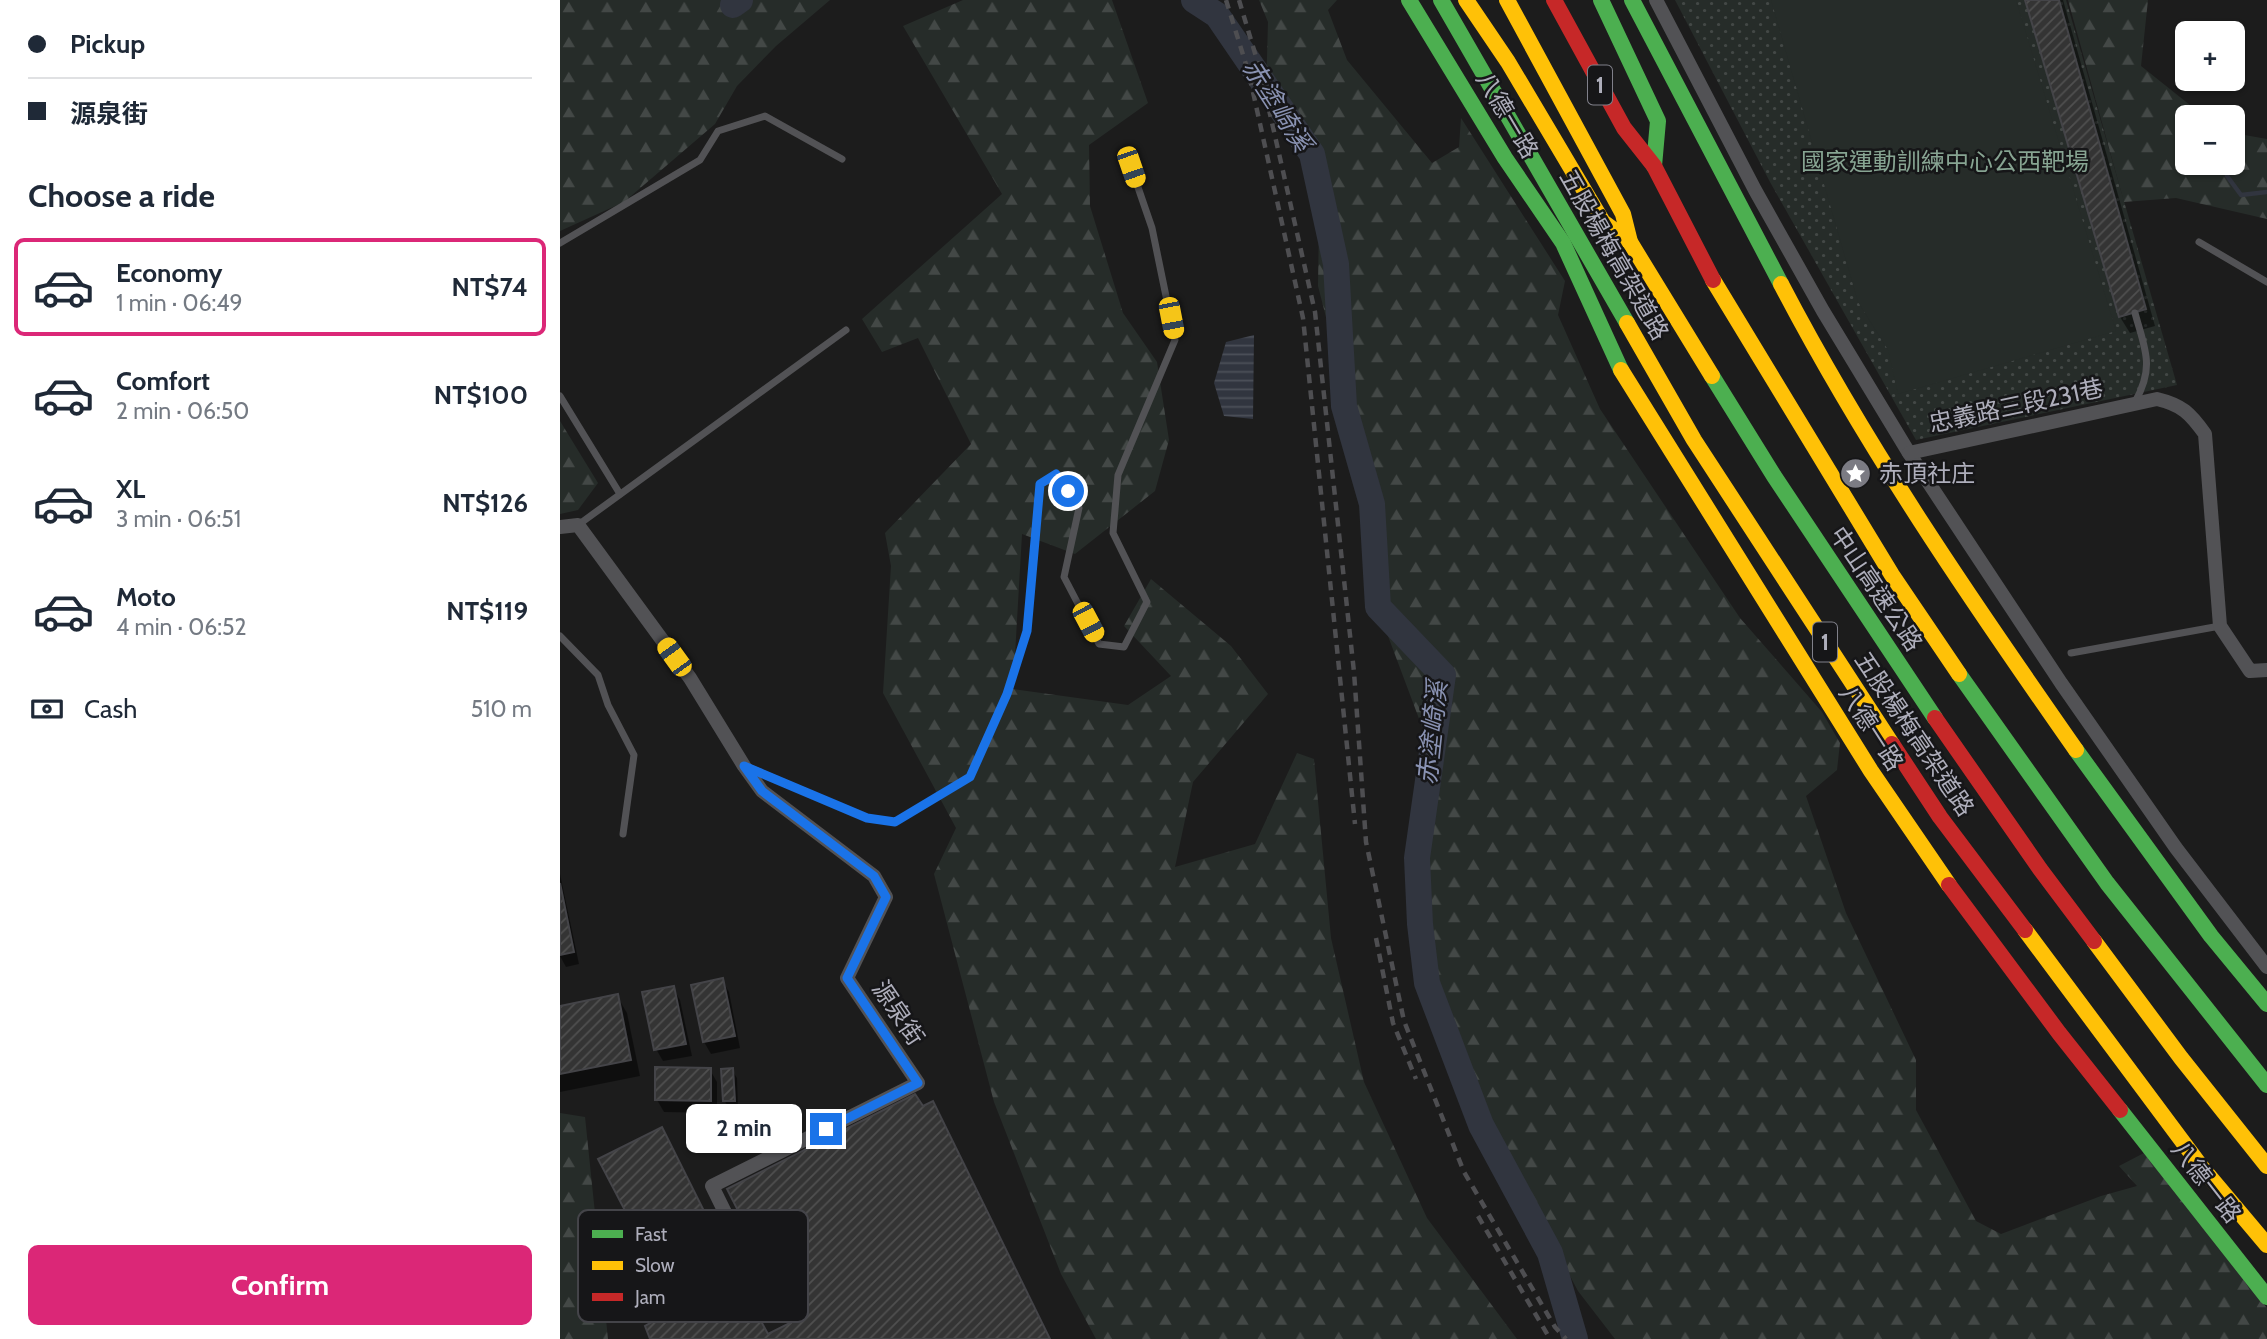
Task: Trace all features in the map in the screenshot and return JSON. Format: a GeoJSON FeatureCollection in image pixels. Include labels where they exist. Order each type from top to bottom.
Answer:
{"type":"FeatureCollection","features":[{"type":"Feature","properties":{"kind":"main road","name":"八德一路"},"geometry":{"type":"LineString","coordinates":[[1409,0],[1505,158],[1563,243],[1625,379],[1871,771],[1940,873],[2059,1033],[2267,1297]]}},
{"type":"Feature","properties":{"kind":"main road","name":"五股楊梅高架道路"},"geometry":{"type":"LineString","coordinates":[[1441,0],[1694,440],[1940,817],[2203,1169],[2267,1245]]}},
{"type":"Feature","properties":{"kind":"main road"},"geometry":{"type":"LineString","coordinates":[[1466,0],[1508,62],[1603,222],[1630,242]]}},
{"type":"Feature","properties":{"kind":"main road","name":"中山高速公路"},"geometry":{"type":"LineString","coordinates":[[1507,0],[1622,214],[1630,242],[1774,476],[2040,870],[2181,1058],[2267,1166]]}},
{"type":"Feature","properties":{"kind":"main road","name":"中山高速公路"},"geometry":{"type":"LineString","coordinates":[[1554,0],[1624,128],[1654,166],[1704,264],[1900,587],[2000,735],[2106,883],[2267,1085]]}},
{"type":"Feature","properties":{"kind":"main road"},"geometry":{"type":"LineString","coordinates":[[1601,0],[1658,121],[1654,166]]}},
{"type":"Feature","properties":{"kind":"main road"},"geometry":{"type":"LineString","coordinates":[[1632,0],[1821,361],[1943,556],[2075,748],[2211,936],[2267,1004]]}},
{"type":"Feature","properties":{"kind":"street","name":"忠義路三段231巷"},"geometry":{"type":"LineString","coordinates":[[1656,0],[1755,190],[1823,311],[1909,453],[2157,399],[2175,404],[2192,415],[2205,434],[2220,626],[2250,671],[2267,670]]}},
{"type":"Feature","properties":{"kind":"street"},"geometry":{"type":"LineString","coordinates":[[1909,453],[2061,683],[2168,837],[2267,967]]}},
{"type":"Feature","properties":{"kind":"street"},"geometry":{"type":"LineString","coordinates":[[560,527],[578,525]]}},
{"type":"Feature","properties":{"kind":"street","name":"源泉街"},"geometry":{"type":"LineString","coordinates":[[578,525],[690,678],[762,791],[874,876],[886,897],[847,978],[918,1083],[712,1186],[724,1210]]}},
{"type":"Feature","properties":{"kind":"lane"},"geometry":{"type":"LineString","coordinates":[[560,243],[700,160],[718,131],[765,116],[842,159]]}},
{"type":"Feature","properties":{"kind":"lane"},"geometry":{"type":"LineString","coordinates":[[744,766],[867,818],[895,822],[970,777],[1007,694],[1027,631],[1040,484],[1056,474],[1079,508],[1064,577],[1099,644],[1124,647],[1147,602],[1113,533],[1118,475],[1175,340],[1152,228],[1131,167]]}},
{"type":"Feature","properties":{"kind":"lane"},"geometry":{"type":"LineString","coordinates":[[2199,242],[2267,282]]}},
{"type":"Feature","properties":{"kind":"lane"},"geometry":{"type":"LineString","coordinates":[[2134,404],[2144,385],[2148,367],[2135,313]]}},
{"type":"Feature","properties":{"kind":"lane"},"geometry":{"type":"LineString","coordinates":[[578,525],[846,330]]}},
{"type":"Feature","properties":{"kind":"lane"},"geometry":{"type":"LineString","coordinates":[[560,396],[620,494]]}},
{"type":"Feature","properties":{"kind":"lane"},"geometry":{"type":"LineString","coordinates":[[2071,653],[2220,626]]}},
{"type":"Feature","properties":{"kind":"lane"},"geometry":{"type":"LineString","coordinates":[[560,636],[598,675],[608,705],[634,755],[624,834]]}},
{"type":"Feature","properties":{"kind":"green space"},"geometry":{"type":"Polygon","coordinates":[[[560,0],[830,0],[776,46],[737,86],[715,124],[624,202],[560,231],[560,0]]]}},
{"type":"Feature","properties":{"kind":"green space"},"geometry":{"type":"Polygon","coordinates":[[[963,0],[1112,0],[1148,103],[1089,145],[1090,206],[1123,313],[1157,362],[1169,440],[1155,491],[1075,554],[1022,534],[1013,689],[1128,705],[1171,676],[1124,626],[1151,579],[1231,646],[1268,694],[1193,782],[1175,867],[1255,844],[1297,753],[1314,759],[1331,938],[1364,1082],[1427,1218],[1517,1339],[1096,1339],[1061,1274],[994,1102],[934,874],[956,828],[883,693],[891,566],[885,533],[971,444],[918,338],[882,352],[862,319],[1002,194],[903,26],[963,0]]]}},
{"type":"Feature","properties":{"kind":"green space"},"geometry":{"type":"Polygon","coordinates":[[[1259,0],[1337,0],[1328,10],[1347,60],[1432,163],[1459,147],[1461,118],[1565,281],[1558,315],[1600,409],[1740,618],[1822,712],[1840,743],[1837,770],[1806,796],[1846,913],[1916,1060],[1916,1110],[1976,1221],[2001,1234],[2101,1196],[2137,1186],[2119,1166],[2144,1153],[2267,1308],[2267,1339],[1615,1339],[1578,1291],[1482,1111],[1418,933],[1427,740],[1385,628],[1352,418],[1318,286],[1320,159],[1266,94],[1268,22],[1259,0]]]}},
{"type":"Feature","properties":{"kind":"green space","name":"國家運動訓練中心公西靶場"},"geometry":{"type":"Polygon","coordinates":[[[1675,0],[2066,0],[2177,385],[1916,440],[1770,182],[1675,0]]]}},
{"type":"Feature","properties":{"kind":"green space","name":"國家運動訓練中心公西靶場"},"geometry":{"type":"Polygon","coordinates":[[[1771,0],[2016,0],[2116,331],[1898,394],[1888,350],[1858,302],[1771,0]]]}},
{"type":"Feature","properties":{"kind":"green space"},"geometry":{"type":"Polygon","coordinates":[[[2068,0],[2148,0],[2141,66],[2190,105],[2175,105],[2175,175],[2245,175],[2245,135],[2267,139],[2267,219],[2176,198],[2124,202],[2068,0]]]}},
{"type":"Feature","properties":{"kind":"green space"},"geometry":{"type":"Polygon","coordinates":[[[560,421],[598,483],[578,510],[560,514],[560,421]]]}},
{"type":"Feature","properties":{"kind":"green space"},"geometry":{"type":"Polygon","coordinates":[[[560,1113],[585,1117],[595,1210],[578,1210],[578,1322],[606,1322],[608,1339],[560,1339],[560,1113]]]}},
{"type":"Feature","properties":{"kind":"shaded area"},"geometry":{"type":"Polygon","coordinates":[[[1254,335],[1253,419],[1224,416],[1214,383],[1226,342],[1254,335]]]}},
{"type":"Feature","properties":{"kind":"building"},"geometry":{"type":"Polygon","coordinates":[[[2025,0],[2059,0],[2146,309],[2119,317],[2025,0]]]}},
{"type":"Feature","properties":{"kind":"building"},"geometry":{"type":"Polygon","coordinates":[[[560,883],[574,952],[560,955],[560,883]]]}},
{"type":"Feature","properties":{"kind":"building"},"geometry":{"type":"Polygon","coordinates":[[[723,978],[735,1036],[703,1042],[691,985],[723,978]]]}},
{"type":"Feature","properties":{"kind":"building"},"geometry":{"type":"Polygon","coordinates":[[[674,986],[686,1044],[654,1050],[642,992],[674,986]]]}},
{"type":"Feature","properties":{"kind":"building"},"geometry":{"type":"Polygon","coordinates":[[[618,994],[631,1060],[560,1074],[560,1006],[618,994]]]}},
{"type":"Feature","properties":{"kind":"building"},"geometry":{"type":"Polygon","coordinates":[[[655,1067],[711,1068],[711,1101],[655,1100],[655,1067]]]}},
{"type":"Feature","properties":{"kind":"building"},"geometry":{"type":"Polygon","coordinates":[[[733,1068],[735,1101],[723,1101],[721,1069],[733,1068]]]}},
{"type":"Feature","properties":{"kind":"building"},"geometry":{"type":"Polygon","coordinates":[[[915,1094],[923,1106],[933,1101],[1050,1339],[650,1339],[645,1326],[652,1322],[761,1322],[768,1334],[792,1322],[808,1322],[808,1210],[738,1210],[727,1189],[915,1094]]]}},
{"type":"Feature","properties":{"kind":"building"},"geometry":{"type":"Polygon","coordinates":[[[662,1127],[704,1210],[625,1210],[598,1159],[662,1127]]]}},
{"type":"Feature","properties":{"kind":"waterway","name":"赤塗崎溪"},"geometry":{"type":"LineString","coordinates":[[733,5],[740,0]]}},
{"type":"Feature","properties":{"kind":"waterway","name":"赤塗崎溪"},"geometry":{"type":"LineString","coordinates":[[1194,0],[1217,15],[1312,154],[1336,264],[1344,406],[1372,504],[1378,607],[1443,675],[1417,858],[1420,924],[1427,983],[1481,1125],[1550,1253],[1575,1339]]}},
{"type":"Feature","properties":{"kind":"waterway"},"geometry":{"type":"LineString","coordinates":[[2227,176],[2241,195],[2267,192]]}},
{"type":"Feature","properties":{"kind":"railway"},"geometry":{"type":"LineString","coordinates":[[1226,0],[1249,74],[1303,318],[1355,824]]}},
{"type":"Feature","properties":{"kind":"railway"},"geometry":{"type":"LineString","coordinates":[[1239,0],[1260,70],[1315,312],[1354,672],[1366,842],[1404,1021],[1464,1172],[1555,1327],[1566,1339]]}},
{"type":"Feature","properties":{"kind":"railway"},"geometry":{"type":"LineString","coordinates":[[1376,938],[1393,1023],[1416,1079]]}},
{"type":"Feature","properties":{"kind":"railway"},"geometry":{"type":"LineString","coordinates":[[1478,1216],[1550,1339]]}},
{"type":"Feature","properties":{"kind":"traffic: fast"},"geometry":{"type":"LineString","coordinates":[[1409,0],[1505,158],[1563,243],[1621,370]]}},
{"type":"Feature","properties":{"kind":"traffic: fast"},"geometry":{"type":"LineString","coordinates":[[1441,0],[1627,323]]}},
{"type":"Feature","properties":{"kind":"traffic: fast"},"geometry":{"type":"LineString","coordinates":[[1601,0],[1658,121],[1654,166]]}},
{"type":"Feature","properties":{"kind":"traffic: fast"},"geometry":{"type":"LineString","coordinates":[[1632,0],[1781,284]]}},
{"type":"Feature","properties":{"kind":"traffic: fast"},"geometry":{"type":"LineString","coordinates":[[1712,376],[1774,476],[1935,718]]}},
{"type":"Feature","properties":{"kind":"traffic: fast"},"geometry":{"type":"LineString","coordinates":[[1959,674],[2107,883],[2267,1085]]}},
{"type":"Feature","properties":{"kind":"traffic: fast"},"geometry":{"type":"LineString","coordinates":[[2076,750],[2211,936],[2267,1004]]}},
{"type":"Feature","properties":{"kind":"traffic: fast"},"geometry":{"type":"LineString","coordinates":[[2120,1110],[2267,1297]]}},
{"type":"Feature","properties":{"kind":"traffic: slow"},"geometry":{"type":"LineString","coordinates":[[1466,0],[1508,62],[1603,222],[1630,242]]}},
{"type":"Feature","properties":{"kind":"traffic: slow"},"geometry":{"type":"LineString","coordinates":[[1507,0],[1623,214],[1630,242],[1712,376]]}},
{"type":"Feature","properties":{"kind":"traffic: slow"},"geometry":{"type":"LineString","coordinates":[[1713,280],[1892,575],[1959,674]]}},
{"type":"Feature","properties":{"kind":"traffic: slow"},"geometry":{"type":"LineString","coordinates":[[1781,284],[1884,464],[1959,580],[2076,750]]}},
{"type":"Feature","properties":{"kind":"traffic: slow"},"geometry":{"type":"LineString","coordinates":[[1627,323],[1694,440],[1892,744]]}},
{"type":"Feature","properties":{"kind":"traffic: slow"},"geometry":{"type":"LineString","coordinates":[[1621,370],[1871,771],[1949,885]]}},
{"type":"Feature","properties":{"kind":"traffic: slow"},"geometry":{"type":"LineString","coordinates":[[2025,930],[2203,1169],[2267,1245]]}},
{"type":"Feature","properties":{"kind":"traffic: slow"},"geometry":{"type":"LineString","coordinates":[[2094,941],[2181,1058],[2267,1166]]}},
{"type":"Feature","properties":{"kind":"traffic: jam"},"geometry":{"type":"LineString","coordinates":[[1554,0],[1624,128],[1654,166],[1713,280]]}},
{"type":"Feature","properties":{"kind":"traffic: jam"},"geometry":{"type":"LineString","coordinates":[[1935,718],[2040,869],[2094,941]]}},
{"type":"Feature","properties":{"kind":"traffic: jam"},"geometry":{"type":"LineString","coordinates":[[1892,744],[1940,817],[2025,930]]}},
{"type":"Feature","properties":{"kind":"traffic: jam"},"geometry":{"type":"LineString","coordinates":[[1949,885],[2120,1110]]}},
{"type":"Feature","properties":{"kind":"place","name":"赤頂社庄"},"geometry":{"type":"Point","coordinates":[1856,474]}},
{"type":"Feature","properties":{"kind":"route"},"geometry":{"type":"LineString","coordinates":[[826,1129],[918,1083],[847,978],[886,897],[874,876],[762,791],[744,766],[867,818],[895,822],[970,777],[1007,694],[1027,631],[1040,484],[1056,474],[1068,491]]}}]}
